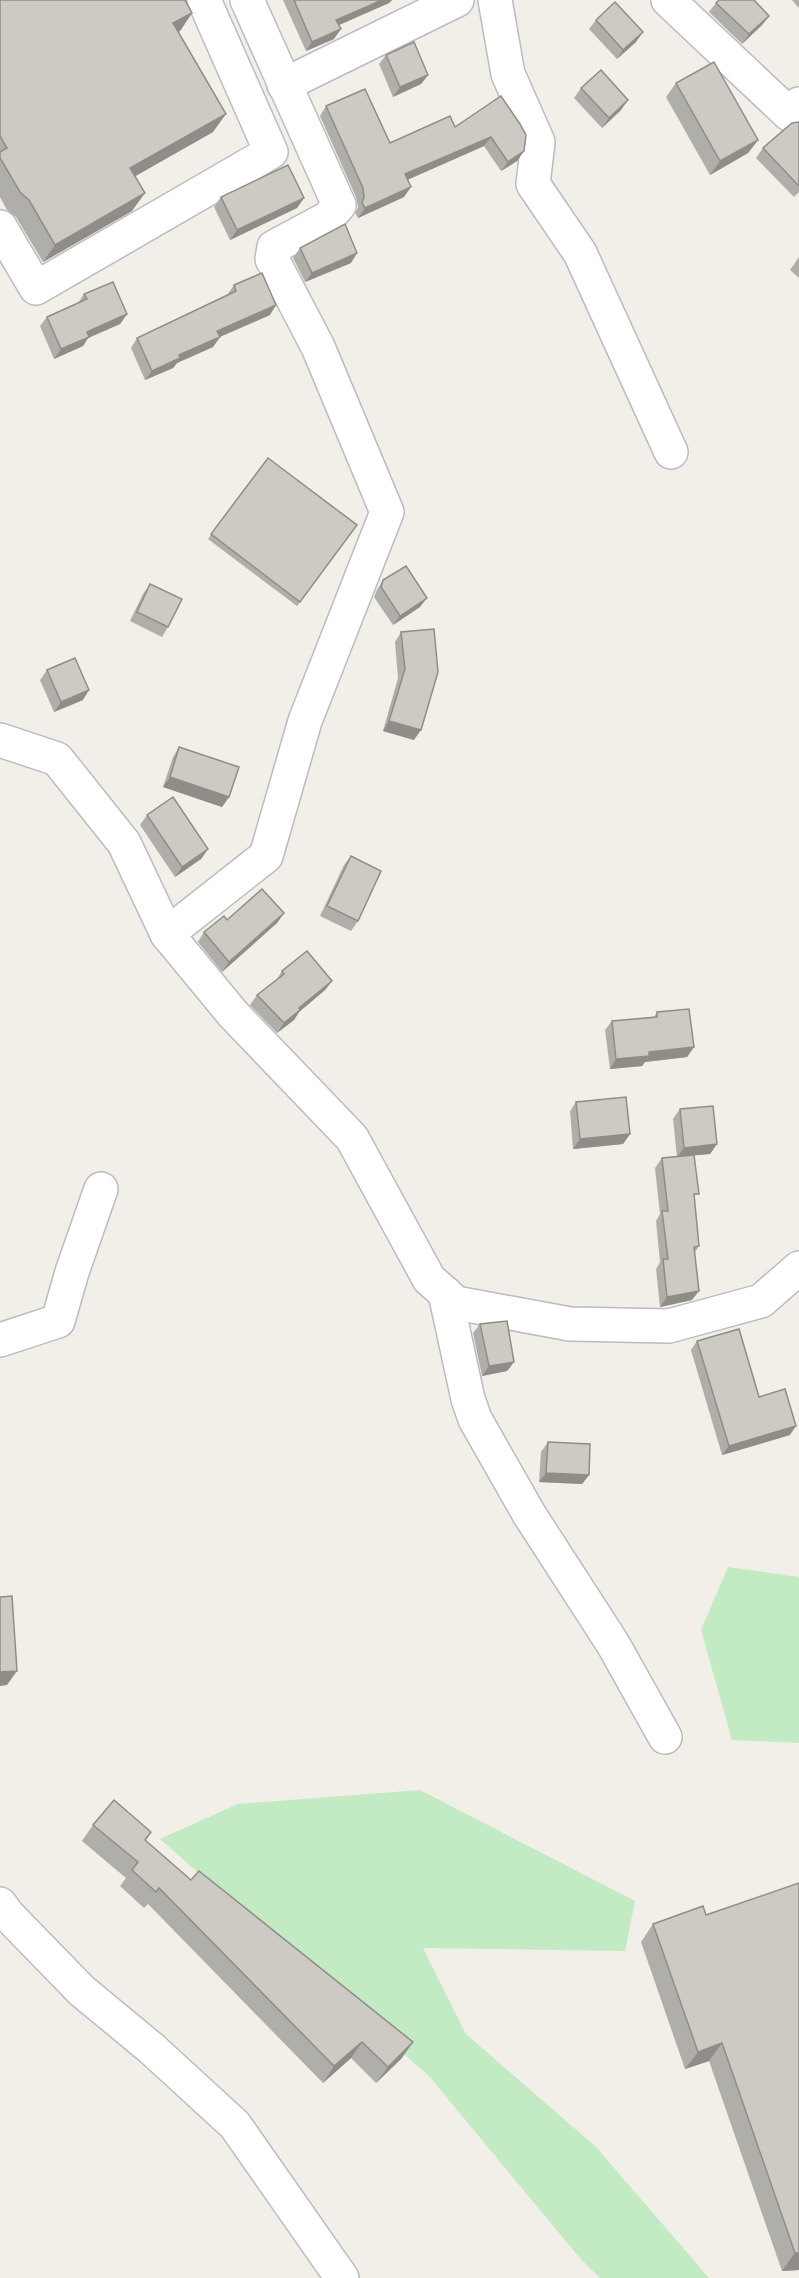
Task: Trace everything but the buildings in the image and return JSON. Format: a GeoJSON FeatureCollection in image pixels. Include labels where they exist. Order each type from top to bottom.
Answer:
{"type":"FeatureCollection","features":[{"type":"Feature","properties":{"kind":"street"},"geometry":{"type":"LineString","coordinates":[[0,226],[36,288],[271,152],[204,0]]}},
{"type":"Feature","properties":{"kind":"street"},"geometry":{"type":"LineString","coordinates":[[167,934],[266,856],[305,721],[387,512],[318,347],[272,259],[274,247],[328,218],[339,205],[247,0]]}},
{"type":"Feature","properties":{"kind":"street"},"geometry":{"type":"LineString","coordinates":[[284,85],[456,0]]}},
{"type":"Feature","properties":{"kind":"street"},"geometry":{"type":"LineString","coordinates":[[495,0],[508,74],[538,142],[533,183],[580,253],[671,452]]}},
{"type":"Feature","properties":{"kind":"street"},"geometry":{"type":"LineString","coordinates":[[668,0],[789,114],[799,104]]}},
{"type":"Feature","properties":{"kind":"street"},"geometry":{"type":"LineString","coordinates":[[0,741],[57,759],[124,843],[167,934],[233,1014],[352,1138],[429,1279],[456,1303],[570,1324],[669,1326],[761,1301],[799,1268]]}},
{"type":"Feature","properties":{"kind":"street"},"geometry":{"type":"LineString","coordinates":[[0,1340],[58,1321],[72,1272],[101,1189]]}},
{"type":"Feature","properties":{"kind":"street"},"geometry":{"type":"LineString","coordinates":[[445,1293],[468,1399],[475,1419],[529,1514],[613,1644],[665,1737]]}},
{"type":"Feature","properties":{"kind":"street"},"geometry":{"type":"LineString","coordinates":[[0,1904],[82,1991],[151,2048],[235,2125],[342,2278]]}},
{"type":"Feature","properties":{"kind":"green space"},"geometry":{"type":"Polygon","coordinates":[[[728,1567],[799,1577],[799,1743],[732,1740],[701,1630],[728,1567]]]}},
{"type":"Feature","properties":{"kind":"green space"},"geometry":{"type":"Polygon","coordinates":[[[420,1790],[635,1901],[625,1951],[423,1948],[466,2034],[596,2147],[709,2278],[600,2278],[579,2257],[428,2075],[160,1839],[238,1804],[420,1790]]]}}]}
